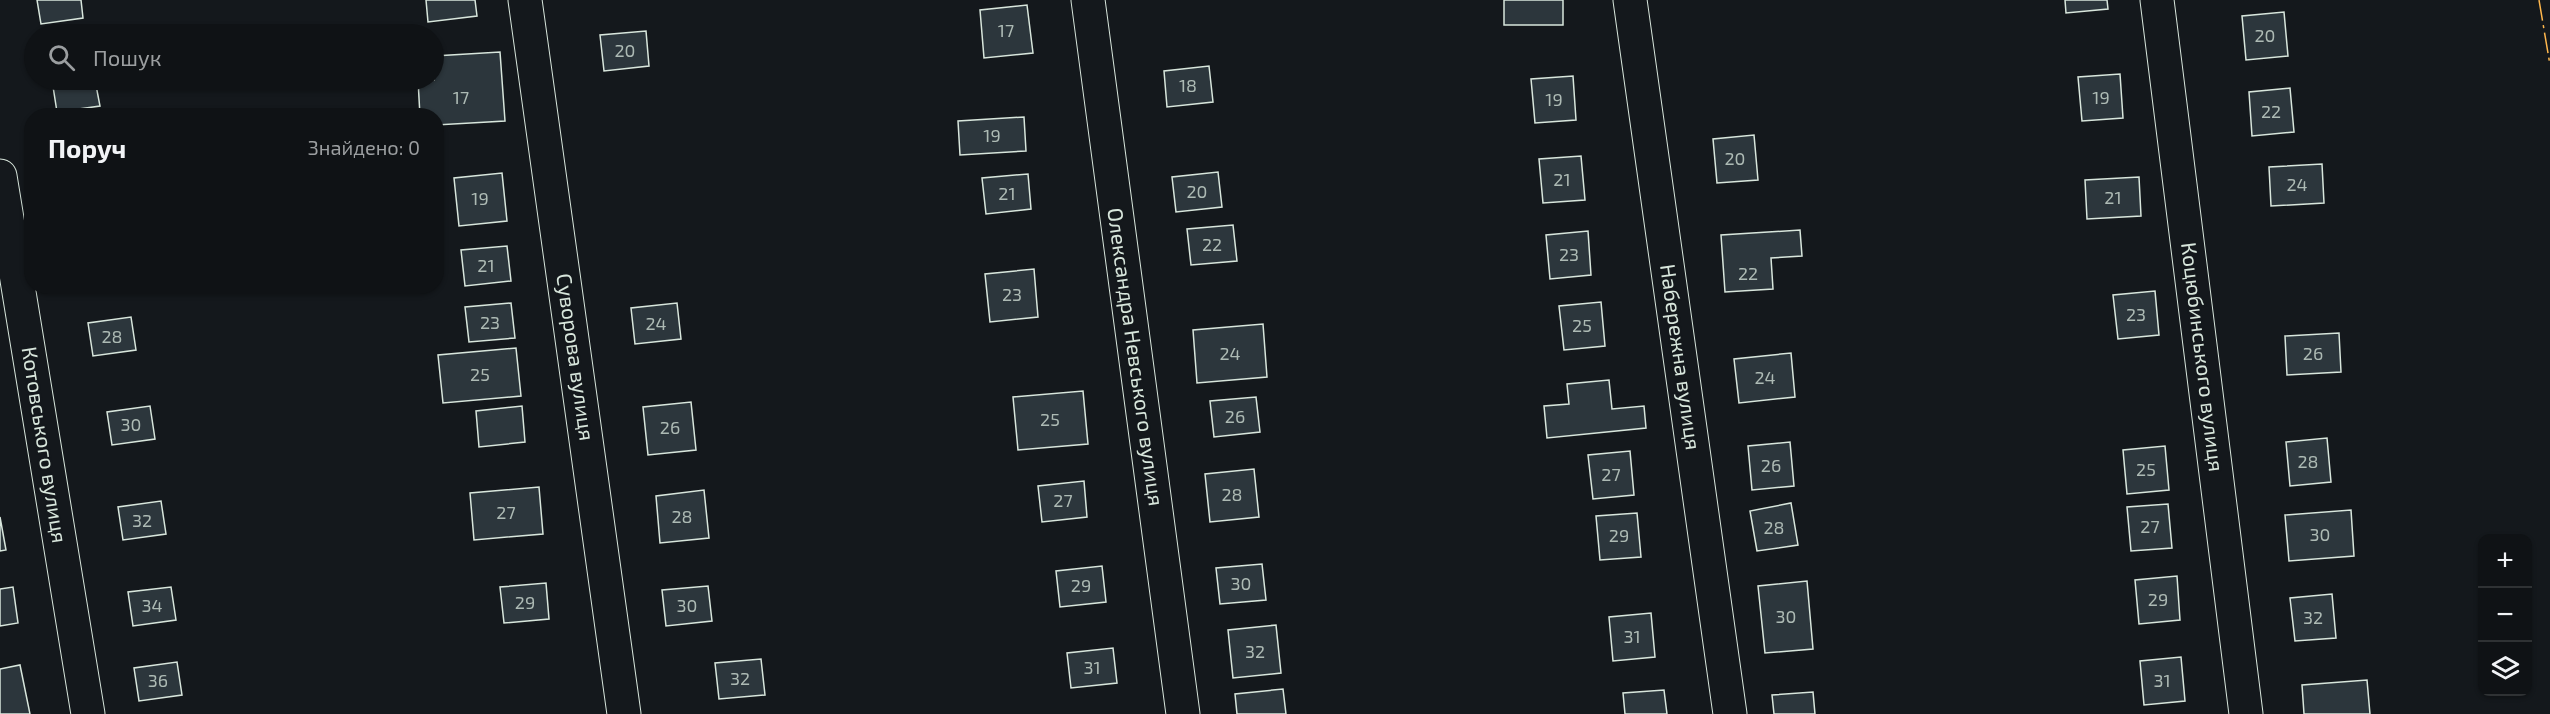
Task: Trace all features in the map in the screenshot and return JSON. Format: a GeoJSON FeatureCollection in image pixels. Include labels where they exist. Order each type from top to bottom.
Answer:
{"type":"FeatureCollection","features":[{"type":"Feature","properties":{"kind":"street","name":"Суворова вулиця"},"geometry":{"type":"LineString","coordinates":[[525,0],[624,714]]}},
{"type":"Feature","properties":{"kind":"street","name":"Олександра Невського вулиця"},"geometry":{"type":"LineString","coordinates":[[1088,0],[1183,714]]}},
{"type":"Feature","properties":{"kind":"street","name":"Набережна вулиця"},"geometry":{"type":"LineString","coordinates":[[1630,0],[1731,714]]}},
{"type":"Feature","properties":{"kind":"street","name":"Коцюбинського вулиця"},"geometry":{"type":"LineString","coordinates":[[2157,0],[2246,714]]}},
{"type":"Feature","properties":{"kind":"street","name":"Котовського вулиця"},"geometry":{"type":"LineString","coordinates":[[0,176],[88,714]]}},
{"type":"Feature","properties":{"kind":"building"},"geometry":{"type":"Polygon","coordinates":[[[37,0],[81,0],[83,18],[41,24],[37,0]]]}},
{"type":"Feature","properties":{"kind":"building"},"geometry":{"type":"Polygon","coordinates":[[[426,0],[475,0],[477,16],[428,22],[426,0]]]}},
{"type":"Feature","properties":{"kind":"building"},"geometry":{"type":"Polygon","coordinates":[[[1504,0],[1563,0],[1563,25],[1504,25],[1504,0]]]}},
{"type":"Feature","properties":{"kind":"building"},"geometry":{"type":"Polygon","coordinates":[[[2065,0],[2107,0],[2108,9],[2066,13],[2065,0]]]}},
{"type":"Feature","properties":{"kind":"building"},"geometry":{"type":"Polygon","coordinates":[[[1027,5],[1033,53],[984,58],[980,10],[1027,5]]]}},
{"type":"Feature","properties":{"kind":"building"},"geometry":{"type":"Polygon","coordinates":[[[2284,12],[2288,56],[2246,60],[2242,16],[2284,12]]]}},
{"type":"Feature","properties":{"kind":"building"},"geometry":{"type":"Polygon","coordinates":[[[646,31],[649,66],[604,71],[600,35],[646,31]]]}},
{"type":"Feature","properties":{"kind":"building"},"geometry":{"type":"Polygon","coordinates":[[[500,52],[505,121],[444,125],[444,108],[420,108],[419,90],[444,90],[444,55],[500,52]]]}},
{"type":"Feature","properties":{"kind":"building"},"geometry":{"type":"Polygon","coordinates":[[[1209,66],[1213,102],[1167,107],[1164,71],[1209,66]]]}},
{"type":"Feature","properties":{"kind":"building"},"geometry":{"type":"Polygon","coordinates":[[[2120,74],[2123,118],[2082,121],[2078,77],[2120,74]]]}},
{"type":"Feature","properties":{"kind":"building"},"geometry":{"type":"Polygon","coordinates":[[[1573,76],[1576,120],[1535,123],[1531,79],[1573,76]]]}},
{"type":"Feature","properties":{"kind":"building"},"geometry":{"type":"Polygon","coordinates":[[[2290,88],[2294,132],[2252,136],[2249,92],[2290,88]]]}},
{"type":"Feature","properties":{"kind":"building"},"geometry":{"type":"Polygon","coordinates":[[[54,90],[97,90],[100,106],[56,108],[54,90]]]}},
{"type":"Feature","properties":{"kind":"building"},"geometry":{"type":"Polygon","coordinates":[[[1024,117],[1026,151],[960,155],[958,121],[1024,117]]]}},
{"type":"Feature","properties":{"kind":"building"},"geometry":{"type":"Polygon","coordinates":[[[1754,135],[1758,180],[1717,183],[1713,139],[1754,135]]]}},
{"type":"Feature","properties":{"kind":"building"},"geometry":{"type":"Polygon","coordinates":[[[1581,156],[1585,200],[1543,203],[1539,159],[1581,156]]]}},
{"type":"Feature","properties":{"kind":"building"},"geometry":{"type":"Polygon","coordinates":[[[2322,164],[2324,203],[2271,206],[2269,167],[2322,164]]]}},
{"type":"Feature","properties":{"kind":"building"},"geometry":{"type":"Polygon","coordinates":[[[1218,172],[1222,207],[1176,212],[1172,177],[1218,172]]]}},
{"type":"Feature","properties":{"kind":"building"},"geometry":{"type":"Polygon","coordinates":[[[502,173],[507,221],[459,226],[454,178],[502,173]]]}},
{"type":"Feature","properties":{"kind":"building"},"geometry":{"type":"Polygon","coordinates":[[[1028,174],[1031,209],[986,214],[982,178],[1028,174]]]}},
{"type":"Feature","properties":{"kind":"building"},"geometry":{"type":"Polygon","coordinates":[[[2139,177],[2141,216],[2087,219],[2085,180],[2139,177]]]}},
{"type":"Feature","properties":{"kind":"building"},"geometry":{"type":"Polygon","coordinates":[[[1233,225],[1237,261],[1191,265],[1187,229],[1233,225]]]}},
{"type":"Feature","properties":{"kind":"building"},"geometry":{"type":"Polygon","coordinates":[[[1800,230],[1802,256],[1771,258],[1773,289],[1725,292],[1721,235],[1800,230]]]}},
{"type":"Feature","properties":{"kind":"building"},"geometry":{"type":"Polygon","coordinates":[[[1588,231],[1591,275],[1550,279],[1546,235],[1588,231]]]}},
{"type":"Feature","properties":{"kind":"building"},"geometry":{"type":"Polygon","coordinates":[[[507,246],[511,281],[465,286],[461,250],[507,246]]]}},
{"type":"Feature","properties":{"kind":"building"},"geometry":{"type":"Polygon","coordinates":[[[1034,269],[1038,317],[990,322],[985,274],[1034,269]]]}},
{"type":"Feature","properties":{"kind":"building"},"geometry":{"type":"Polygon","coordinates":[[[2155,291],[2159,335],[2118,339],[2113,295],[2155,291]]]}},
{"type":"Feature","properties":{"kind":"building"},"geometry":{"type":"Polygon","coordinates":[[[1601,302],[1605,346],[1564,350],[1559,306],[1601,302]]]}},
{"type":"Feature","properties":{"kind":"building"},"geometry":{"type":"Polygon","coordinates":[[[511,303],[515,338],[469,342],[465,307],[511,303]]]}},
{"type":"Feature","properties":{"kind":"building"},"geometry":{"type":"Polygon","coordinates":[[[677,303],[681,339],[635,344],[631,308],[677,303]]]}},
{"type":"Feature","properties":{"kind":"building"},"geometry":{"type":"Polygon","coordinates":[[[131,317],[136,350],[93,356],[88,323],[131,317]]]}},
{"type":"Feature","properties":{"kind":"building"},"geometry":{"type":"Polygon","coordinates":[[[1263,324],[1267,377],[1197,383],[1193,330],[1263,324]]]}},
{"type":"Feature","properties":{"kind":"building"},"geometry":{"type":"Polygon","coordinates":[[[2339,333],[2341,372],[2287,375],[2285,336],[2339,333]]]}},
{"type":"Feature","properties":{"kind":"building"},"geometry":{"type":"Polygon","coordinates":[[[516,348],[521,396],[443,403],[438,355],[516,348]]]}},
{"type":"Feature","properties":{"kind":"building"},"geometry":{"type":"Polygon","coordinates":[[[1791,353],[1795,397],[1739,403],[1734,359],[1791,353]]]}},
{"type":"Feature","properties":{"kind":"building"},"geometry":{"type":"Polygon","coordinates":[[[1609,380],[1612,409],[1644,406],[1646,428],[1547,438],[1544,406],[1569,404],[1567,384],[1609,380]]]}},
{"type":"Feature","properties":{"kind":"building"},"geometry":{"type":"Polygon","coordinates":[[[1083,391],[1088,444],[1018,450],[1013,397],[1083,391]]]}},
{"type":"Feature","properties":{"kind":"building"},"geometry":{"type":"Polygon","coordinates":[[[1256,397],[1260,432],[1214,437],[1210,401],[1256,397]]]}},
{"type":"Feature","properties":{"kind":"building"},"geometry":{"type":"Polygon","coordinates":[[[691,402],[696,450],[648,455],[643,407],[691,402]]]}},
{"type":"Feature","properties":{"kind":"building"},"geometry":{"type":"Polygon","coordinates":[[[150,406],[155,439],[112,445],[107,412],[150,406]]]}},
{"type":"Feature","properties":{"kind":"building"},"geometry":{"type":"Polygon","coordinates":[[[522,406],[525,442],[479,447],[476,411],[522,406]]]}},
{"type":"Feature","properties":{"kind":"building"},"geometry":{"type":"Polygon","coordinates":[[[2327,438],[2331,482],[2290,486],[2286,442],[2327,438]]]}},
{"type":"Feature","properties":{"kind":"building"},"geometry":{"type":"Polygon","coordinates":[[[1790,442],[1794,486],[1752,490],[1748,446],[1790,442]]]}},
{"type":"Feature","properties":{"kind":"building"},"geometry":{"type":"Polygon","coordinates":[[[2165,446],[2169,490],[2127,494],[2123,450],[2165,446]]]}},
{"type":"Feature","properties":{"kind":"building"},"geometry":{"type":"Polygon","coordinates":[[[1630,451],[1634,495],[1593,499],[1588,455],[1630,451]]]}},
{"type":"Feature","properties":{"kind":"building"},"geometry":{"type":"Polygon","coordinates":[[[1254,469],[1259,517],[1210,522],[1205,474],[1254,469]]]}},
{"type":"Feature","properties":{"kind":"building"},"geometry":{"type":"Polygon","coordinates":[[[1084,481],[1087,517],[1042,522],[1038,486],[1084,481]]]}},
{"type":"Feature","properties":{"kind":"building"},"geometry":{"type":"Polygon","coordinates":[[[539,487],[543,534],[474,540],[470,493],[539,487]]]}},
{"type":"Feature","properties":{"kind":"building"},"geometry":{"type":"Polygon","coordinates":[[[704,490],[709,538],[660,543],[656,496],[704,490]]]}},
{"type":"Feature","properties":{"kind":"building"},"geometry":{"type":"Polygon","coordinates":[[[161,501],[166,534],[123,540],[118,507],[161,501]]]}},
{"type":"Feature","properties":{"kind":"building"},"geometry":{"type":"Polygon","coordinates":[[[1791,503],[1798,545],[1757,551],[1750,511],[1791,503]]]}},
{"type":"Feature","properties":{"kind":"building"},"geometry":{"type":"Polygon","coordinates":[[[2168,504],[2172,548],[2131,551],[2127,507],[2168,504]]]}},
{"type":"Feature","properties":{"kind":"building"},"geometry":{"type":"Polygon","coordinates":[[[2351,510],[2354,556],[2289,561],[2285,515],[2351,510]]]}},
{"type":"Feature","properties":{"kind":"building"},"geometry":{"type":"Polygon","coordinates":[[[1637,513],[1641,557],[1600,560],[1596,516],[1637,513]]]}},
{"type":"Feature","properties":{"kind":"building"},"geometry":{"type":"Polygon","coordinates":[[[0,517],[6,550],[0,551],[0,517]]]}},
{"type":"Feature","properties":{"kind":"building"},"geometry":{"type":"Polygon","coordinates":[[[1262,564],[1266,600],[1220,604],[1216,568],[1262,564]]]}},
{"type":"Feature","properties":{"kind":"building"},"geometry":{"type":"Polygon","coordinates":[[[1102,566],[1106,602],[1060,607],[1056,571],[1102,566]]]}},
{"type":"Feature","properties":{"kind":"building"},"geometry":{"type":"Polygon","coordinates":[[[2177,576],[2180,620],[2139,624],[2135,580],[2177,576]]]}},
{"type":"Feature","properties":{"kind":"building"},"geometry":{"type":"Polygon","coordinates":[[[1807,581],[1813,649],[1765,653],[1758,586],[1807,581]]]}},
{"type":"Feature","properties":{"kind":"building"},"geometry":{"type":"Polygon","coordinates":[[[546,583],[549,619],[504,623],[500,587],[546,583]]]}},
{"type":"Feature","properties":{"kind":"building"},"geometry":{"type":"Polygon","coordinates":[[[708,586],[712,621],[666,626],[662,590],[708,586]]]}},
{"type":"Feature","properties":{"kind":"building"},"geometry":{"type":"Polygon","coordinates":[[[13,587],[18,623],[0,626],[0,589],[13,587]]]}},
{"type":"Feature","properties":{"kind":"building"},"geometry":{"type":"Polygon","coordinates":[[[171,587],[176,620],[133,626],[128,592],[171,587]]]}},
{"type":"Feature","properties":{"kind":"building"},"geometry":{"type":"Polygon","coordinates":[[[2332,594],[2336,638],[2295,641],[2290,598],[2332,594]]]}},
{"type":"Feature","properties":{"kind":"building"},"geometry":{"type":"Polygon","coordinates":[[[1651,613],[1655,657],[1613,661],[1609,617],[1651,613]]]}},
{"type":"Feature","properties":{"kind":"building"},"geometry":{"type":"Polygon","coordinates":[[[1276,625],[1281,673],[1233,678],[1228,630],[1276,625]]]}},
{"type":"Feature","properties":{"kind":"building"},"geometry":{"type":"Polygon","coordinates":[[[1113,648],[1117,683],[1071,688],[1067,653],[1113,648]]]}},
{"type":"Feature","properties":{"kind":"building"},"geometry":{"type":"Polygon","coordinates":[[[2181,657],[2185,701],[2144,705],[2140,661],[2181,657]]]}},
{"type":"Feature","properties":{"kind":"building"},"geometry":{"type":"Polygon","coordinates":[[[761,659],[765,695],[719,699],[715,663],[761,659]]]}},
{"type":"Feature","properties":{"kind":"building"},"geometry":{"type":"Polygon","coordinates":[[[177,662],[182,695],[139,701],[134,668],[177,662]]]}},
{"type":"Feature","properties":{"kind":"building"},"geometry":{"type":"Polygon","coordinates":[[[20,665],[30,714],[0,714],[0,669],[20,665]]]}},
{"type":"Feature","properties":{"kind":"building"},"geometry":{"type":"Polygon","coordinates":[[[2367,680],[2370,714],[2304,714],[2302,685],[2367,680]]]}},
{"type":"Feature","properties":{"kind":"building"},"geometry":{"type":"Polygon","coordinates":[[[1283,689],[1286,714],[1237,714],[1235,694],[1283,689]]]}},
{"type":"Feature","properties":{"kind":"building"},"geometry":{"type":"Polygon","coordinates":[[[1664,690],[1667,714],[1625,714],[1623,693],[1664,690]]]}},
{"type":"Feature","properties":{"kind":"building"},"geometry":{"type":"Polygon","coordinates":[[[1813,692],[1815,714],[1774,714],[1772,695],[1813,692]]]}},
{"type":"Feature","properties":{"kind":"power"},"geometry":{"type":"LineString","coordinates":[[2539,0],[2550,65]]}}]}
